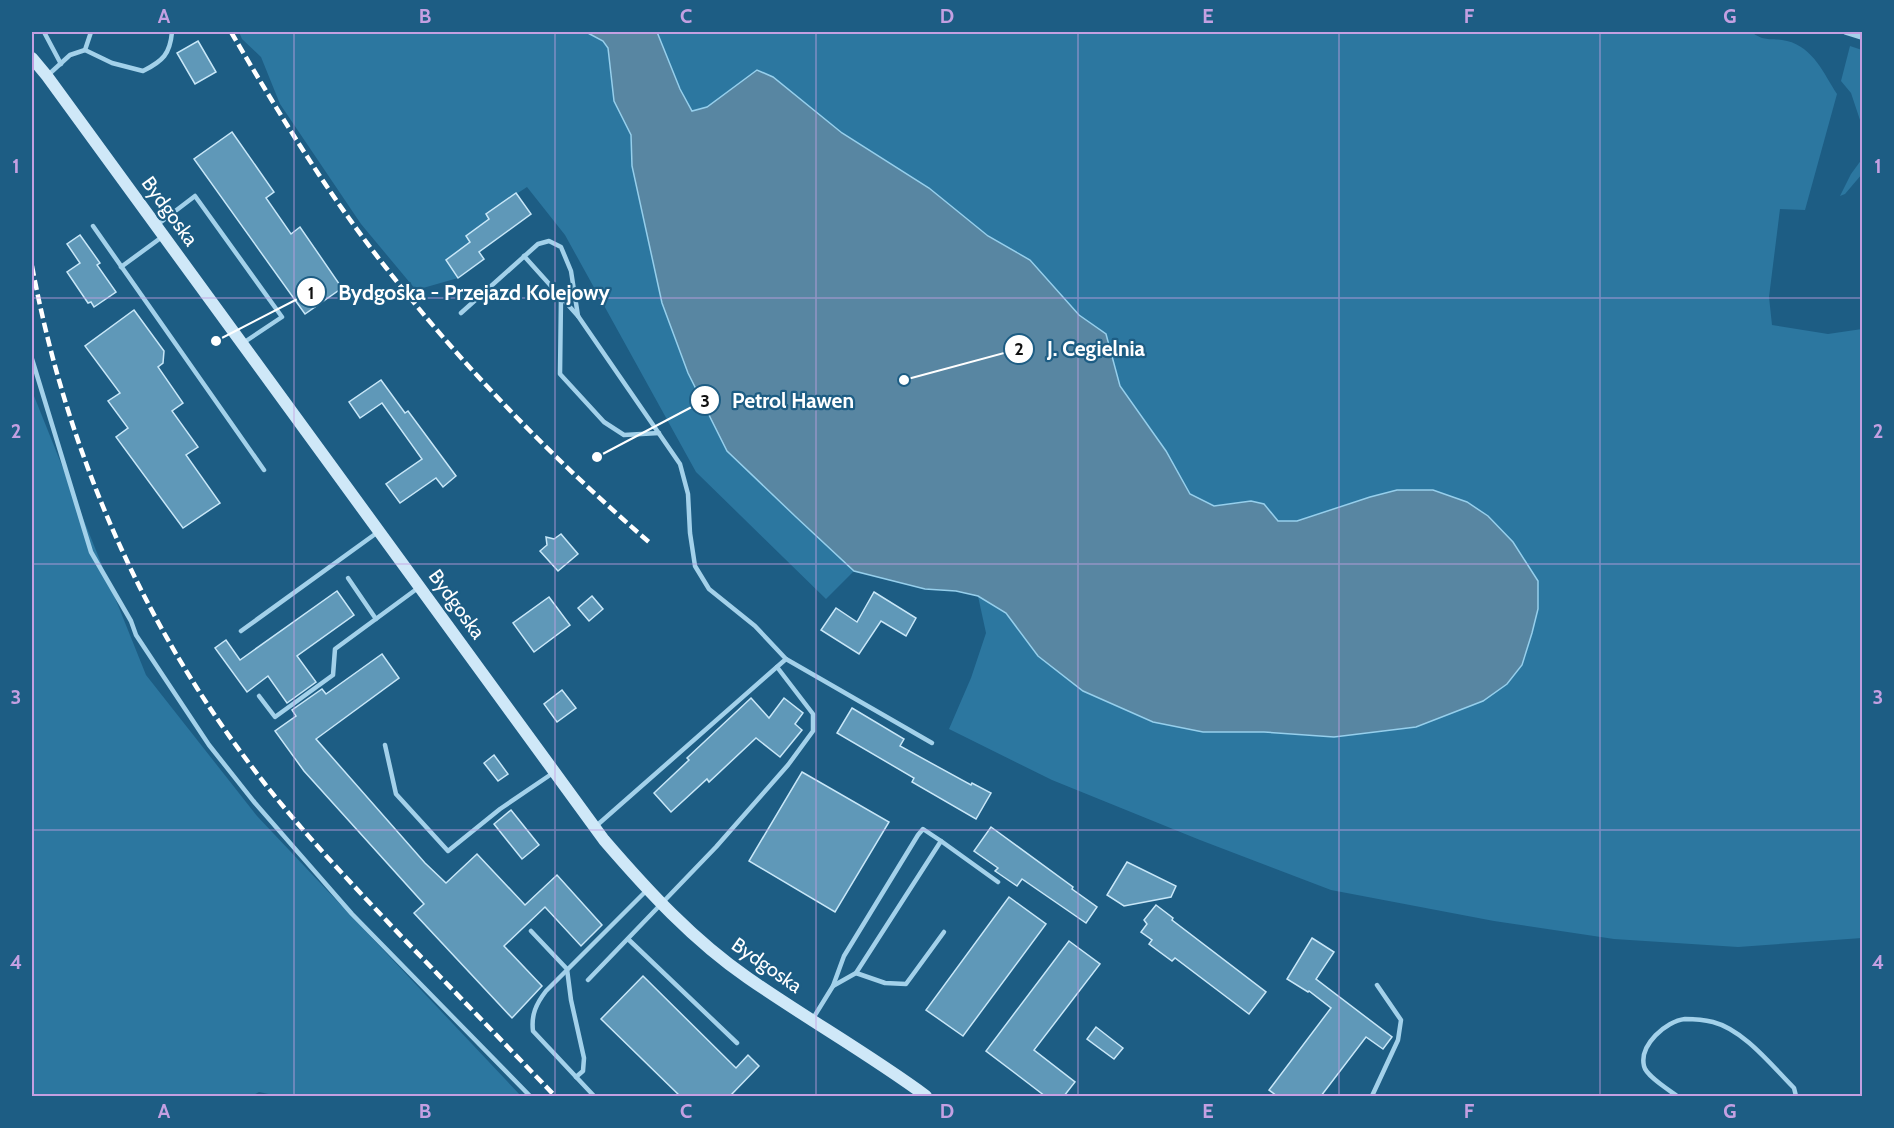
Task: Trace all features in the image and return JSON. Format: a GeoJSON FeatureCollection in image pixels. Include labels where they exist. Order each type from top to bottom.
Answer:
{"type":"FeatureCollection","features":[{"type":"Feature","properties":{"kind":"street"},"geometry":{"type":"LineString","coordinates":[[1846,32],[1863,37]]}},
{"type":"Feature","properties":{"kind":"street","name":"Bydgoska"},"geometry":{"type":"LineString","coordinates":[[32,57],[595,827],[647,890],[689,932],[747,977],[926,1096]]}},
{"type":"Feature","properties":{"kind":"lane"},"geometry":{"type":"LineString","coordinates":[[44,32],[61,64]]}},
{"type":"Feature","properties":{"kind":"lane"},"geometry":{"type":"LineString","coordinates":[[86,50],[91,32]]}},
{"type":"Feature","properties":{"kind":"lane"},"geometry":{"type":"LineString","coordinates":[[47,76],[70,55],[86,50],[112,63],[143,71],[159,63],[171,47],[172,32]]}},
{"type":"Feature","properties":{"kind":"lane"},"geometry":{"type":"LineString","coordinates":[[120,267],[195,196],[282,317],[243,343]]}},
{"type":"Feature","properties":{"kind":"lane"},"geometry":{"type":"LineString","coordinates":[[93,226],[264,470]]}},
{"type":"Feature","properties":{"kind":"lane"},"geometry":{"type":"LineString","coordinates":[[461,313],[538,244],[549,241],[561,247],[571,271],[578,316]]}},
{"type":"Feature","properties":{"kind":"lane"},"geometry":{"type":"LineString","coordinates":[[524,256],[578,316],[680,464],[688,494],[695,566],[709,589],[755,626],[786,659],[932,742]]}},
{"type":"Feature","properties":{"kind":"lane"},"geometry":{"type":"LineString","coordinates":[[561,297],[560,375],[604,422],[624,435],[659,433]]}},
{"type":"Feature","properties":{"kind":"lane"},"geometry":{"type":"LineString","coordinates":[[32,359],[91,552],[131,621],[136,635],[209,746],[255,803],[352,914],[530,1096]]}},
{"type":"Feature","properties":{"kind":"lane"},"geometry":{"type":"LineString","coordinates":[[241,631],[380,531]]}},
{"type":"Feature","properties":{"kind":"lane"},"geometry":{"type":"LineString","coordinates":[[348,578],[376,619]]}},
{"type":"Feature","properties":{"kind":"lane"},"geometry":{"type":"LineString","coordinates":[[259,696],[275,717],[333,675],[335,649],[420,586]]}},
{"type":"Feature","properties":{"kind":"lane"},"geometry":{"type":"LineString","coordinates":[[595,827],[786,659]]}},
{"type":"Feature","properties":{"kind":"lane"},"geometry":{"type":"LineString","coordinates":[[588,980],[716,847],[788,765],[813,731],[813,714],[777,667]]}},
{"type":"Feature","properties":{"kind":"lane"},"geometry":{"type":"LineString","coordinates":[[385,745],[396,794],[448,851],[500,809],[555,772]]}},
{"type":"Feature","properties":{"kind":"lane"},"geometry":{"type":"LineString","coordinates":[[812,1020],[833,986],[844,956],[923,829],[998,882]]}},
{"type":"Feature","properties":{"kind":"lane"},"geometry":{"type":"LineString","coordinates":[[833,986],[856,974],[941,841]]}},
{"type":"Feature","properties":{"kind":"lane"},"geometry":{"type":"LineString","coordinates":[[594,1096],[533,1031],[532,1019],[537,1004],[546,991],[647,890]]}},
{"type":"Feature","properties":{"kind":"lane"},"geometry":{"type":"LineString","coordinates":[[531,931],[567,969],[571,1000],[584,1058],[583,1071],[576,1077]]}},
{"type":"Feature","properties":{"kind":"lane"},"geometry":{"type":"LineString","coordinates":[[856,974],[885,983],[906,984],[944,932]]}},
{"type":"Feature","properties":{"kind":"lane"},"geometry":{"type":"LineString","coordinates":[[628,939],[737,1043]]}},
{"type":"Feature","properties":{"kind":"lane"},"geometry":{"type":"LineString","coordinates":[[1372,1096],[1398,1040],[1401,1020],[1377,985]]}},
{"type":"Feature","properties":{"kind":"lane"},"geometry":{"type":"LineString","coordinates":[[1677,1096],[1649,1074],[1644,1066],[1646,1047],[1661,1029],[1684,1019],[1714,1022],[1741,1036],[1794,1088],[1796,1096]]}},
{"type":"Feature","properties":{"kind":"shaded area"},"geometry":{"type":"Polygon","coordinates":[[[239,32],[586,32],[603,41],[608,48],[614,101],[631,135],[633,166],[662,303],[688,373],[727,451],[854,571],[826,599],[696,472],[565,235],[527,187],[486,214],[489,219],[466,236],[470,242],[446,260],[458,278],[416,290],[361,224],[280,104],[261,57],[242,39],[239,32]]]}},
{"type":"Feature","properties":{"kind":"shaded area"},"geometry":{"type":"Polygon","coordinates":[[[586,32],[657,32],[680,89],[692,111],[707,107],[757,70],[773,77],[842,133],[929,188],[988,236],[1030,260],[1079,315],[1106,334],[1120,386],[1166,451],[1190,494],[1214,506],[1251,501],[1264,504],[1278,521],[1297,521],[1397,490],[1433,490],[1467,502],[1488,516],[1513,542],[1538,581],[1538,609],[1522,665],[1507,684],[1483,701],[1416,727],[1334,737],[1264,732],[1203,732],[1153,722],[1083,691],[1038,656],[1006,613],[978,596],[956,591],[925,589],[854,571],[727,451],[688,373],[662,303],[632,166],[631,135],[614,101],[608,48],[603,41],[586,32]]]}},
{"type":"Feature","properties":{"kind":"shaded area"},"geometry":{"type":"Polygon","coordinates":[[[657,32],[1751,32],[1765,39],[1787,41],[1804,49],[1817,62],[1837,94],[1805,210],[1780,209],[1769,297],[1772,325],[1828,334],[1862,329],[1862,938],[1738,947],[1614,939],[1494,921],[1331,890],[1052,780],[949,729],[971,678],[986,633],[978,596],[1006,613],[1038,656],[1083,691],[1153,722],[1203,732],[1264,732],[1334,737],[1416,727],[1483,701],[1507,684],[1522,665],[1433,490],[1397,490],[1297,521],[1278,521],[1251,501],[1214,506],[1190,494],[1166,451],[1120,386],[1106,334],[1079,315],[1030,260],[988,236],[929,188],[842,133],[773,77],[745,79],[707,107],[692,111],[680,89],[657,32]]]}},
{"type":"Feature","properties":{"kind":"shaded area"},"geometry":{"type":"Polygon","coordinates":[[[1850,46],[1862,50],[1862,126],[1851,93],[1841,81],[1850,46]]]}},
{"type":"Feature","properties":{"kind":"shaded area"},"geometry":{"type":"Polygon","coordinates":[[[1862,159],[1862,174],[1845,194],[1840,196],[1851,174],[1862,159]]]}},
{"type":"Feature","properties":{"kind":"shaded area"},"geometry":{"type":"Polygon","coordinates":[[[32,391],[146,675],[257,816],[521,1096],[278,1096],[259,1092],[252,1096],[32,1096],[32,391]]]}},
{"type":"Feature","properties":{"kind":"building"},"geometry":{"type":"Polygon","coordinates":[[[198,41],[216,72],[195,84],[177,53],[198,41]]]}},
{"type":"Feature","properties":{"kind":"building"},"geometry":{"type":"Polygon","coordinates":[[[232,132],[274,192],[266,198],[291,234],[300,227],[342,288],[305,314],[194,159],[232,132]]]}},
{"type":"Feature","properties":{"kind":"building"},"geometry":{"type":"Polygon","coordinates":[[[516,193],[531,214],[479,252],[484,259],[458,278],[446,260],[470,242],[466,236],[489,219],[486,214],[516,193]]]}},
{"type":"Feature","properties":{"kind":"building"},"geometry":{"type":"Polygon","coordinates":[[[80,235],[100,263],[97,265],[116,292],[94,307],[91,302],[88,303],[67,272],[80,263],[67,244],[80,235]]]}},
{"type":"Feature","properties":{"kind":"building"},"geometry":{"type":"Polygon","coordinates":[[[134,310],[164,351],[163,363],[158,367],[183,403],[172,411],[198,447],[186,455],[220,503],[183,528],[116,437],[128,428],[108,401],[120,393],[85,346],[134,310]]]}},
{"type":"Feature","properties":{"kind":"building"},"geometry":{"type":"Polygon","coordinates":[[[381,380],[405,413],[408,411],[456,476],[443,487],[436,478],[400,503],[386,484],[422,459],[382,403],[360,418],[349,402],[381,380]]]}},
{"type":"Feature","properties":{"kind":"building"},"geometry":{"type":"Polygon","coordinates":[[[561,534],[578,554],[558,571],[540,551],[547,545],[546,537],[554,539],[561,534]]]}},
{"type":"Feature","properties":{"kind":"building"},"geometry":{"type":"Polygon","coordinates":[[[337,591],[354,615],[297,656],[316,682],[287,703],[268,676],[247,692],[215,648],[226,640],[240,660],[337,591]]]}},
{"type":"Feature","properties":{"kind":"building"},"geometry":{"type":"Polygon","coordinates":[[[874,592],[916,618],[906,636],[881,621],[859,654],[821,630],[836,608],[857,622],[874,592]]]}},
{"type":"Feature","properties":{"kind":"building"},"geometry":{"type":"Polygon","coordinates":[[[592,596],[603,609],[589,621],[578,608],[592,596]]]}},
{"type":"Feature","properties":{"kind":"building"},"geometry":{"type":"Polygon","coordinates":[[[549,597],[570,625],[534,652],[513,623],[549,597]]]}},
{"type":"Feature","properties":{"kind":"building"},"geometry":{"type":"Polygon","coordinates":[[[382,654],[399,678],[316,739],[425,863],[446,883],[477,854],[525,905],[557,875],[602,925],[581,946],[545,907],[504,946],[542,986],[512,1018],[414,913],[424,904],[304,771],[275,731],[296,716],[292,710],[322,689],[326,694],[382,654]]]}},
{"type":"Feature","properties":{"kind":"building"},"geometry":{"type":"Polygon","coordinates":[[[562,690],[576,708],[557,722],[544,704],[562,690]]]}},
{"type":"Feature","properties":{"kind":"building"},"geometry":{"type":"Polygon","coordinates":[[[751,698],[769,718],[784,698],[803,713],[795,724],[802,730],[780,757],[756,738],[709,782],[707,779],[671,812],[654,793],[689,760],[687,758],[751,698]]]}},
{"type":"Feature","properties":{"kind":"building"},"geometry":{"type":"Polygon","coordinates":[[[852,708],[904,739],[900,746],[971,785],[972,783],[991,793],[976,819],[912,782],[914,778],[837,733],[852,708]]]}},
{"type":"Feature","properties":{"kind":"building"},"geometry":{"type":"Polygon","coordinates":[[[494,755],[508,774],[498,781],[484,763],[494,755]]]}},
{"type":"Feature","properties":{"kind":"building"},"geometry":{"type":"Polygon","coordinates":[[[802,772],[889,822],[835,912],[749,861],[802,772]]]}},
{"type":"Feature","properties":{"kind":"building"},"geometry":{"type":"Polygon","coordinates":[[[511,810],[539,845],[522,859],[494,824],[511,810]]]}},
{"type":"Feature","properties":{"kind":"building"},"geometry":{"type":"Polygon","coordinates":[[[991,827],[1097,907],[1086,923],[1022,879],[1017,886],[995,871],[998,868],[974,851],[991,827]]]}},
{"type":"Feature","properties":{"kind":"building"},"geometry":{"type":"Polygon","coordinates":[[[1127,862],[1176,886],[1171,897],[1124,906],[1107,895],[1127,862]]]}},
{"type":"Feature","properties":{"kind":"building"},"geometry":{"type":"Polygon","coordinates":[[[1009,897],[1046,924],[963,1036],[926,1010],[1009,897]]]}},
{"type":"Feature","properties":{"kind":"building"},"geometry":{"type":"Polygon","coordinates":[[[1156,905],[1173,918],[1172,920],[1266,992],[1249,1014],[1175,958],[1172,961],[1149,944],[1152,940],[1141,932],[1147,924],[1144,920],[1156,905]]]}},
{"type":"Feature","properties":{"kind":"building"},"geometry":{"type":"Polygon","coordinates":[[[1312,938],[1334,952],[1316,979],[1392,1037],[1383,1049],[1366,1037],[1321,1096],[1277,1096],[1269,1090],[1331,1008],[1309,991],[1287,979],[1312,938]]]}},
{"type":"Feature","properties":{"kind":"building"},"geometry":{"type":"Polygon","coordinates":[[[1069,941],[1100,964],[1034,1050],[1075,1082],[1064,1096],[1045,1096],[986,1051],[1069,941]]]}},
{"type":"Feature","properties":{"kind":"building"},"geometry":{"type":"Polygon","coordinates":[[[643,976],[736,1068],[748,1055],[759,1066],[730,1096],[680,1096],[601,1019],[643,976]]]}},
{"type":"Feature","properties":{"kind":"building"},"geometry":{"type":"Polygon","coordinates":[[[1096,1027],[1123,1048],[1114,1059],[1087,1039],[1096,1027]]]}},
{"type":"Feature","properties":{"kind":"railway"},"geometry":{"type":"LineString","coordinates":[[231,32],[320,177],[359,233],[442,336],[474,373],[542,443],[650,543]]}},
{"type":"Feature","properties":{"kind":"railway"},"geometry":{"type":"LineString","coordinates":[[32,266],[65,400],[87,466],[142,592],[175,652],[212,711],[270,790],[325,854],[555,1096]]}},
{"type":"Feature","properties":{"kind":"place","name":"Bydgoska - Przejazd Kolejowy"},"geometry":{"type":"Point","coordinates":[216,341]}},
{"type":"Feature","properties":{"kind":"place","name":"J. Cegielnia"},"geometry":{"type":"Point","coordinates":[904,380]}},
{"type":"Feature","properties":{"kind":"place","name":"Petrol Hawen"},"geometry":{"type":"Point","coordinates":[597,457]}}]}
